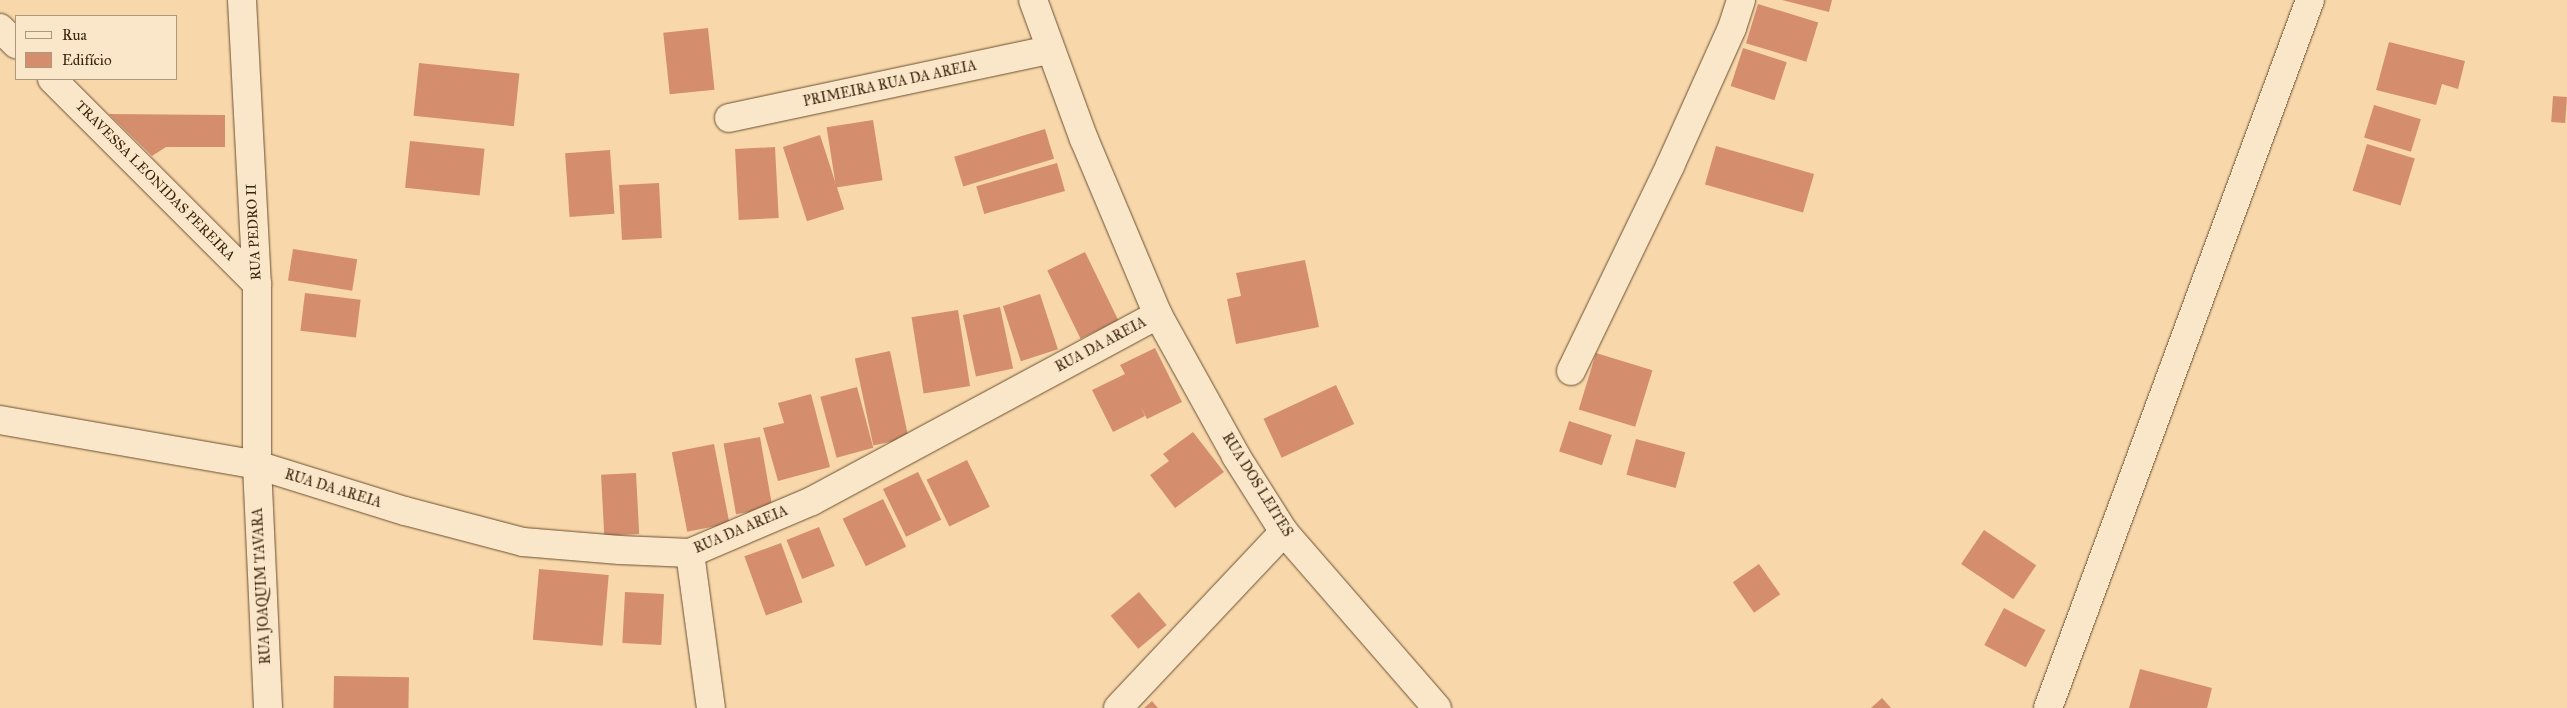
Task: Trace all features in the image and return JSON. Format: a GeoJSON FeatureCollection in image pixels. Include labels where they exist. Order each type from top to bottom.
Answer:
{"type":"FeatureCollection","features":[{"type":"Feature","properties":{"kind":"street","name":"RUA PEDRO II"},"geometry":{"type":"LineString","coordinates":[[242,0],[257,284],[257,465]]}},
{"type":"Feature","properties":{"kind":"street","name":"RUA DOS LEITES"},"geometry":{"type":"LineString","coordinates":[[1033,0],[1084,139],[1158,314],[1236,456],[1284,532],[1437,708]]}},
{"type":"Feature","properties":{"kind":"street"},"geometry":{"type":"LineString","coordinates":[[1570,371],[1670,166],[1732,28],[1742,0]]}},
{"type":"Feature","properties":{"kind":"street"},"geometry":{"type":"LineString","coordinates":[[2048,708],[2310,0]]}},
{"type":"Feature","properties":{"kind":"street"},"geometry":{"type":"LineString","coordinates":[[0,28],[15,43]]}},
{"type":"Feature","properties":{"kind":"street","name":"PRIMEIRA RUA DA AREIA"},"geometry":{"type":"LineString","coordinates":[[729,118],[1050,50]]}},
{"type":"Feature","properties":{"kind":"street","name":"TRAVESSA LEONIDAS PEREIRA"},"geometry":{"type":"LineString","coordinates":[[53,80],[257,284]]}},
{"type":"Feature","properties":{"kind":"street","name":"RUA DA AREIA"},"geometry":{"type":"LineString","coordinates":[[0,420],[257,465],[405,511],[523,542],[620,550],[690,552],[812,501],[1158,314]]}},
{"type":"Feature","properties":{"kind":"street","name":"RUA JOAQUIM TAVARA"},"geometry":{"type":"LineString","coordinates":[[257,465],[268,708]]}},
{"type":"Feature","properties":{"kind":"street"},"geometry":{"type":"LineString","coordinates":[[1118,708],[1284,532]]}},
{"type":"Feature","properties":{"kind":"street"},"geometry":{"type":"LineString","coordinates":[[690,552],[711,708]]}},
{"type":"Feature","properties":{"kind":"building"},"geometry":{"type":"Polygon","coordinates":[[[1782,0],[1832,0],[1829,12],[1782,0]]]}},
{"type":"Feature","properties":{"kind":"building"},"geometry":{"type":"Polygon","coordinates":[[[1758,4],[1818,22],[1806,62],[1746,43],[1758,4]]]}},
{"type":"Feature","properties":{"kind":"building"},"geometry":{"type":"Polygon","coordinates":[[[708,28],[714,90],[670,94],[663,33],[708,28]]]}},
{"type":"Feature","properties":{"kind":"building"},"geometry":{"type":"Polygon","coordinates":[[[2389,42],[2465,61],[2458,89],[2442,84],[2436,105],[2376,90],[2389,42]]]}},
{"type":"Feature","properties":{"kind":"building"},"geometry":{"type":"Polygon","coordinates":[[[1743,48],[1787,62],[1774,100],[1731,86],[1743,48]]]}},
{"type":"Feature","properties":{"kind":"building"},"geometry":{"type":"Polygon","coordinates":[[[419,63],[519,74],[514,126],[413,116],[419,63]]]}},
{"type":"Feature","properties":{"kind":"building"},"geometry":{"type":"Polygon","coordinates":[[[2553,96],[2567,97],[2565,123],[2551,122],[2553,96]]]}},
{"type":"Feature","properties":{"kind":"building"},"geometry":{"type":"Polygon","coordinates":[[[2374,105],[2421,119],[2411,152],[2364,138],[2374,105]]]}},
{"type":"Feature","properties":{"kind":"building"},"geometry":{"type":"Polygon","coordinates":[[[109,114],[225,115],[225,147],[166,147],[152,156],[109,114]]]}},
{"type":"Feature","properties":{"kind":"building"},"geometry":{"type":"Polygon","coordinates":[[[873,120],[883,180],[836,188],[827,127],[873,120]]]}},
{"type":"Feature","properties":{"kind":"building"},"geometry":{"type":"Polygon","coordinates":[[[1045,129],[1054,159],[963,186],[954,157],[1045,129]]]}},
{"type":"Feature","properties":{"kind":"building"},"geometry":{"type":"Polygon","coordinates":[[[820,135],[844,209],[807,221],[783,147],[820,135]]]}},
{"type":"Feature","properties":{"kind":"building"},"geometry":{"type":"Polygon","coordinates":[[[410,141],[485,149],[480,196],[405,188],[410,141]]]}},
{"type":"Feature","properties":{"kind":"building"},"geometry":{"type":"Polygon","coordinates":[[[2367,144],[2415,159],[2400,205],[2353,191],[2367,144]]]}},
{"type":"Feature","properties":{"kind":"building"},"geometry":{"type":"Polygon","coordinates":[[[1716,146],[1814,174],[1803,213],[1705,184],[1716,146]]]}},
{"type":"Feature","properties":{"kind":"building"},"geometry":{"type":"Polygon","coordinates":[[[775,147],[779,218],[739,220],[735,149],[775,147]]]}},
{"type":"Feature","properties":{"kind":"building"},"geometry":{"type":"Polygon","coordinates":[[[610,150],[614,214],[570,217],[565,153],[610,150]]]}},
{"type":"Feature","properties":{"kind":"building"},"geometry":{"type":"Polygon","coordinates":[[[1057,163],[1065,191],[984,214],[976,186],[1057,163]]]}},
{"type":"Feature","properties":{"kind":"building"},"geometry":{"type":"Polygon","coordinates":[[[659,183],[662,238],[622,240],[619,185],[659,183]]]}},
{"type":"Feature","properties":{"kind":"building"},"geometry":{"type":"Polygon","coordinates":[[[293,249],[357,259],[352,291],[288,281],[293,249]]]}},
{"type":"Feature","properties":{"kind":"building"},"geometry":{"type":"Polygon","coordinates":[[[1085,252],[1118,320],[1081,339],[1047,270],[1085,252]]]}},
{"type":"Feature","properties":{"kind":"building"},"geometry":{"type":"Polygon","coordinates":[[[1305,260],[1319,327],[1236,344],[1227,299],[1241,296],[1236,273],[1305,260]]]}},
{"type":"Feature","properties":{"kind":"building"},"geometry":{"type":"Polygon","coordinates":[[[305,293],[361,300],[356,338],[300,331],[305,293]]]}},
{"type":"Feature","properties":{"kind":"building"},"geometry":{"type":"Polygon","coordinates":[[[1040,294],[1058,349],[1021,361],[1003,306],[1040,294]]]}},
{"type":"Feature","properties":{"kind":"building"},"geometry":{"type":"Polygon","coordinates":[[[1000,307],[1013,369],[976,377],[963,315],[1000,307]]]}},
{"type":"Feature","properties":{"kind":"building"},"geometry":{"type":"Polygon","coordinates":[[[958,310],[970,386],[924,393],[912,317],[958,310]]]}},
{"type":"Feature","properties":{"kind":"building"},"geometry":{"type":"Polygon","coordinates":[[[1155,348],[1182,402],[1147,419],[1140,405],[1145,416],[1113,432],[1092,390],[1125,374],[1120,365],[1155,348]]]}},
{"type":"Feature","properties":{"kind":"building"},"geometry":{"type":"Polygon","coordinates":[[[890,351],[909,438],[873,446],[855,358],[890,351]]]}},
{"type":"Feature","properties":{"kind":"building"},"geometry":{"type":"Polygon","coordinates":[[[1596,353],[1652,370],[1635,427],[1579,409],[1596,353]]]}},
{"type":"Feature","properties":{"kind":"building"},"geometry":{"type":"Polygon","coordinates":[[[1336,385],[1354,424],[1282,458],[1263,419],[1336,385]]]}},
{"type":"Feature","properties":{"kind":"building"},"geometry":{"type":"Polygon","coordinates":[[[857,387],[873,448],[837,458],[820,397],[857,387]]]}},
{"type":"Feature","properties":{"kind":"building"},"geometry":{"type":"Polygon","coordinates":[[[811,394],[830,467],[778,481],[763,428],[784,423],[778,403],[811,394]]]}},
{"type":"Feature","properties":{"kind":"building"},"geometry":{"type":"Polygon","coordinates":[[[1569,421],[1612,435],[1602,465],[1559,451],[1569,421]]]}},
{"type":"Feature","properties":{"kind":"building"},"geometry":{"type":"Polygon","coordinates":[[[1193,432],[1224,472],[1175,508],[1150,475],[1169,461],[1163,454],[1193,432]]]}},
{"type":"Feature","properties":{"kind":"building"},"geometry":{"type":"Polygon","coordinates":[[[760,437],[773,508],[736,514],[724,443],[760,437]]]}},
{"type":"Feature","properties":{"kind":"building"},"geometry":{"type":"Polygon","coordinates":[[[1636,439],[1685,452],[1676,488],[1626,475],[1636,439]]]}},
{"type":"Feature","properties":{"kind":"building"},"geometry":{"type":"Polygon","coordinates":[[[714,444],[729,524],[687,532],[672,452],[714,444]]]}},
{"type":"Feature","properties":{"kind":"building"},"geometry":{"type":"Polygon","coordinates":[[[967,460],[990,507],[949,526],[927,480],[967,460]]]}},
{"type":"Feature","properties":{"kind":"building"},"geometry":{"type":"Polygon","coordinates":[[[918,472],[941,520],[906,537],[883,489],[918,472]]]}},
{"type":"Feature","properties":{"kind":"building"},"geometry":{"type":"Polygon","coordinates":[[[636,473],[639,534],[604,536],[601,475],[636,473]]]}},
{"type":"Feature","properties":{"kind":"building"},"geometry":{"type":"Polygon","coordinates":[[[883,499],[906,547],[866,566],[843,519],[883,499]]]}},
{"type":"Feature","properties":{"kind":"building"},"geometry":{"type":"Polygon","coordinates":[[[819,527],[835,566],[802,579],[787,540],[819,527]]]}},
{"type":"Feature","properties":{"kind":"building"},"geometry":{"type":"Polygon","coordinates":[[[1984,530],[2036,565],[2013,599],[1961,564],[1984,530]]]}},
{"type":"Feature","properties":{"kind":"building"},"geometry":{"type":"Polygon","coordinates":[[[781,543],[803,602],[766,616],[744,556],[781,543]]]}},
{"type":"Feature","properties":{"kind":"building"},"geometry":{"type":"Polygon","coordinates":[[[1759,564],[1780,594],[1754,613],[1733,582],[1759,564]]]}},
{"type":"Feature","properties":{"kind":"building"},"geometry":{"type":"Polygon","coordinates":[[[539,569],[609,575],[603,646],[533,640],[539,569]]]}},
{"type":"Feature","properties":{"kind":"building"},"geometry":{"type":"Polygon","coordinates":[[[625,592],[664,594],[661,645],[622,643],[625,592]]]}},
{"type":"Feature","properties":{"kind":"building"},"geometry":{"type":"Polygon","coordinates":[[[1139,592],[1167,625],[1138,649],[1111,616],[1139,592]]]}},
{"type":"Feature","properties":{"kind":"building"},"geometry":{"type":"Polygon","coordinates":[[[2004,608],[2045,630],[2026,667],[1984,645],[2004,608]]]}},
{"type":"Feature","properties":{"kind":"building"},"geometry":{"type":"Polygon","coordinates":[[[2140,669],[2212,688],[2207,708],[2129,708],[2140,669]]]}},
{"type":"Feature","properties":{"kind":"building"},"geometry":{"type":"Polygon","coordinates":[[[334,676],[409,677],[408,708],[333,708],[334,676]]]}},
{"type":"Feature","properties":{"kind":"building"},"geometry":{"type":"Polygon","coordinates":[[[1882,698],[1891,708],[1871,708],[1882,698]]]}},
{"type":"Feature","properties":{"kind":"building"},"geometry":{"type":"Polygon","coordinates":[[[1152,701],[1158,708],[1144,708],[1152,701]]]}}]}
